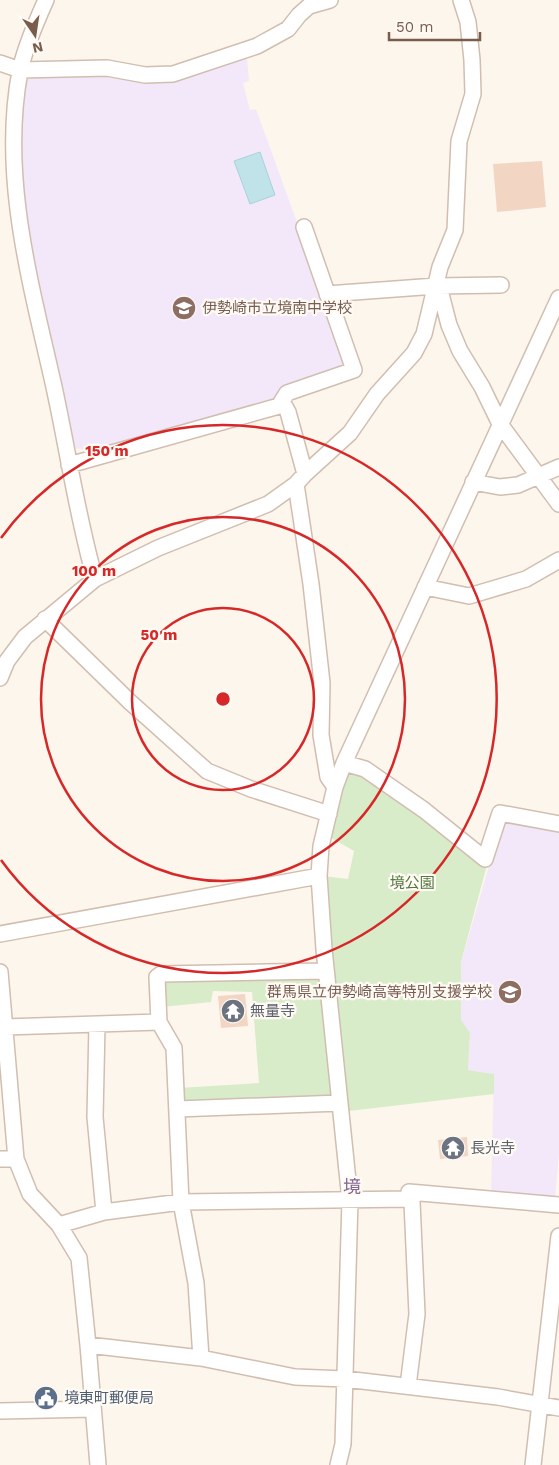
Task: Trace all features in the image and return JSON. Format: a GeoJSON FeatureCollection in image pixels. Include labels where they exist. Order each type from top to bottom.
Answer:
{"type":"FeatureCollection","features":[{"type":"Feature","properties":{"kind":"street"},"geometry":{"type":"LineString","coordinates":[[46,0],[20,70],[14,111],[12,163],[18,230],[95,579]]}},
{"type":"Feature","properties":{"kind":"street"},"geometry":{"type":"LineString","coordinates":[[0,63],[20,70],[107,68],[145,75],[174,74],[257,46],[288,29],[309,6],[330,0]]}},
{"type":"Feature","properties":{"kind":"street"},"geometry":{"type":"LineString","coordinates":[[0,678],[7,661],[25,637],[95,579],[158,548],[268,504],[300,479],[350,433],[377,394],[414,353],[424,334],[440,267],[455,230],[459,140],[473,94],[468,22],[460,0]]}},
{"type":"Feature","properties":{"kind":"street"},"geometry":{"type":"LineString","coordinates":[[70,465],[279,406],[287,393],[354,370],[304,227]]}},
{"type":"Feature","properties":{"kind":"street"},"geometry":{"type":"LineString","coordinates":[[327,294],[501,285]]}},
{"type":"Feature","properties":{"kind":"street"},"geometry":{"type":"LineString","coordinates":[[435,288],[441,294],[460,351],[482,387],[500,424],[559,504]]}},
{"type":"Feature","properties":{"kind":"street"},"geometry":{"type":"LineString","coordinates":[[338,1465],[343,1444],[346,1379],[350,1200],[326,971],[319,876],[321,846],[335,787],[344,763],[559,298]]}},
{"type":"Feature","properties":{"kind":"street"},"geometry":{"type":"LineString","coordinates":[[282,401],[288,412],[300,479],[322,683],[321,735],[328,778],[335,787]]}},
{"type":"Feature","properties":{"kind":"street"},"geometry":{"type":"LineString","coordinates":[[473,482],[500,487],[518,485],[559,467]]}},
{"type":"Feature","properties":{"kind":"street"},"geometry":{"type":"LineString","coordinates":[[425,588],[469,596],[526,579],[559,560]]}},
{"type":"Feature","properties":{"kind":"street"},"geometry":{"type":"LineString","coordinates":[[45,619],[130,702],[207,771],[251,789],[329,814]]}},
{"type":"Feature","properties":{"kind":"street"},"geometry":{"type":"LineString","coordinates":[[344,763],[365,769],[424,810],[485,858],[500,813],[559,824]]}},
{"type":"Feature","properties":{"kind":"street"},"geometry":{"type":"LineString","coordinates":[[0,934],[319,876]]}},
{"type":"Feature","properties":{"kind":"street"},"geometry":{"type":"LineString","coordinates":[[201,1358],[196,1283],[182,1202],[174,1048],[159,1022],[157,977],[161,974],[326,971]]}},
{"type":"Feature","properties":{"kind":"street"},"geometry":{"type":"LineString","coordinates":[[0,972],[16,1160],[30,1194],[60,1225],[79,1258],[98,1465]]}},
{"type":"Feature","properties":{"kind":"street"},"geometry":{"type":"LineString","coordinates":[[5,1027],[159,1022]]}},
{"type":"Feature","properties":{"kind":"street"},"geometry":{"type":"LineString","coordinates":[[97,1025],[95,1117],[104,1212]]}},
{"type":"Feature","properties":{"kind":"street"},"geometry":{"type":"LineString","coordinates":[[177,1109],[340,1103]]}},
{"type":"Feature","properties":{"kind":"street"},"geometry":{"type":"LineString","coordinates":[[0,1159],[16,1160]]}},
{"type":"Feature","properties":{"kind":"street"},"geometry":{"type":"LineString","coordinates":[[408,1386],[417,1314],[412,1202],[409,1192],[559,1205]]}},
{"type":"Feature","properties":{"kind":"street"},"geometry":{"type":"LineString","coordinates":[[60,1225],[104,1212],[182,1202],[410,1199]]}},
{"type":"Feature","properties":{"kind":"street"},"geometry":{"type":"LineString","coordinates":[[532,1465],[559,1236]]}},
{"type":"Feature","properties":{"kind":"street"},"geometry":{"type":"LineString","coordinates":[[88,1345],[201,1358],[295,1377],[346,1379],[408,1386],[498,1397],[559,1408]]}},
{"type":"Feature","properties":{"kind":"street"},"geometry":{"type":"LineString","coordinates":[[0,1411],[93,1409]]}},
{"type":"Feature","properties":{"kind":"shaded area","name":"伊勢崎市立境南中学校"},"geometry":{"type":"Polygon","coordinates":[[[240,56],[247,58],[249,81],[243,83],[250,110],[256,109],[349,366],[284,388],[279,391],[271,403],[97,451],[73,448],[26,250],[16,172],[21,84],[28,77],[106,73],[146,81],[240,56]]]}},
{"type":"Feature","properties":{"kind":"shaded area","name":"群馬県立伊勢崎高等特別支援学校"},"geometry":{"type":"Polygon","coordinates":[[[503,818],[559,829],[559,1154],[555,1198],[491,1192],[494,1074],[468,1070],[470,1033],[461,1021],[461,962],[503,818]]]}},
{"type":"Feature","properties":{"kind":"green space","name":"境公園"},"geometry":{"type":"Polygon","coordinates":[[[347,773],[366,775],[487,865],[461,962],[461,1020],[470,1033],[468,1070],[494,1074],[494,1094],[349,1111],[323,876],[348,879],[354,851],[328,836],[347,773]]]}},
{"type":"Feature","properties":{"kind":"green space"},"geometry":{"type":"Polygon","coordinates":[[[319,973],[334,1099],[179,1107],[179,1088],[259,1083],[252,992],[213,991],[211,1002],[162,1007],[163,977],[319,973]]]}},
{"type":"Feature","properties":{"kind":"water"},"geometry":{"type":"Polygon","coordinates":[[[260,152],[275,195],[250,204],[234,161],[260,152]]]}},
{"type":"Feature","properties":{"kind":"building"},"geometry":{"type":"Polygon","coordinates":[[[542,161],[546,207],[497,212],[493,164],[542,161]]]}},
{"type":"Feature","properties":{"kind":"building","name":"無量寺"},"geometry":{"type":"Polygon","coordinates":[[[245,994],[248,1026],[221,1028],[218,996],[245,994]]]}},
{"type":"Feature","properties":{"kind":"building","name":"長光寺"},"geometry":{"type":"Polygon","coordinates":[[[467,1137],[468,1156],[440,1159],[438,1140],[467,1137]]]}},
{"type":"Feature","properties":{"kind":"place","name":"伊勢崎市立境南中学校"},"geometry":{"type":"Point","coordinates":[184,308]}},
{"type":"Feature","properties":{"kind":"place","name":"群馬県立伊勢崎高等特別支援学校"},"geometry":{"type":"Point","coordinates":[510,992]}},
{"type":"Feature","properties":{"kind":"place","name":"無量寺"},"geometry":{"type":"Point","coordinates":[233,1011]}},
{"type":"Feature","properties":{"kind":"place","name":"長光寺"},"geometry":{"type":"Point","coordinates":[453,1148]}},
{"type":"Feature","properties":{"kind":"place","name":"境東町郵便局"},"geometry":{"type":"Point","coordinates":[46,1398]}},
{"type":"Feature","properties":{"kind":"district","name":"境"},"geometry":{"type":"Point","coordinates":[352,1186]}}]}
